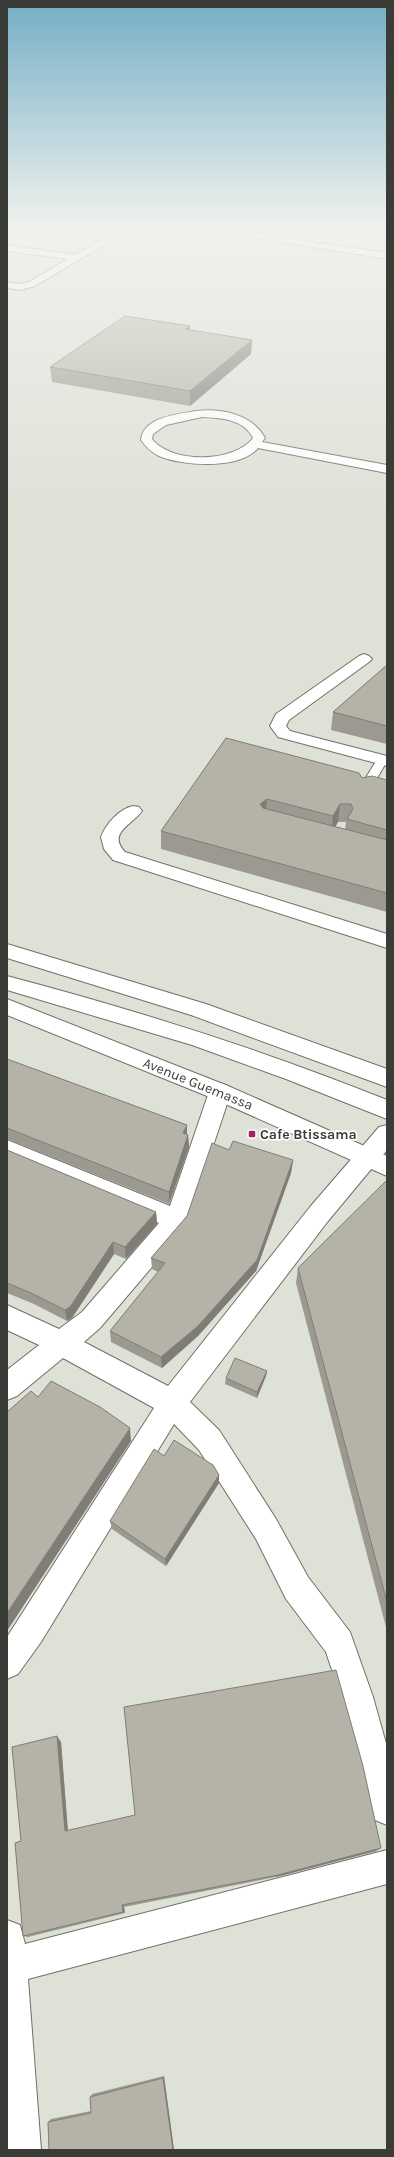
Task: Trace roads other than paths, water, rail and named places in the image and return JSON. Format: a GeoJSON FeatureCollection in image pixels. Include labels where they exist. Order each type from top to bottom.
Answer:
{"type":"FeatureCollection","features":[{"type":"Feature","properties":{"kind":"street"},"geometry":{"type":"LineString","coordinates":[[257,444],[259,438],[257,432],[252,426],[243,421],[217,415],[175,417],[155,425],[147,436],[148,442],[160,452],[190,460],[230,457],[242,454],[257,444],[387,469]]}},
{"type":"Feature","properties":{"kind":"street"},"geometry":{"type":"LineString","coordinates":[[364,659],[282,717],[278,726],[284,734],[384,761]]}},
{"type":"Feature","properties":{"kind":"street"},"geometry":{"type":"LineString","coordinates":[[133,811],[112,831],[109,837],[109,844],[118,856],[387,941]]}},
{"type":"Feature","properties":{"kind":"street"},"geometry":{"type":"LineString","coordinates":[[7,951],[109,981],[207,1013],[387,1078]]}},
{"type":"Feature","properties":{"kind":"street"},"geometry":{"type":"LineString","coordinates":[[7,983],[72,1000],[184,1034],[328,1085],[387,1110]]}},
{"type":"Feature","properties":{"kind":"street","name":"Avenue Guemassa"},"geometry":{"type":"LineString","coordinates":[[7,1007],[220,1092],[378,1162]]}},
{"type":"Feature","properties":{"kind":"street"},"geometry":{"type":"LineString","coordinates":[[7,1387],[91,1320],[177,1220],[220,1092]]}},
{"type":"Feature","properties":{"kind":"street"},"geometry":{"type":"LineString","coordinates":[[7,1663],[30,1631],[172,1403],[319,1214],[378,1162],[387,1134]]}},
{"type":"Feature","properties":{"kind":"street"},"geometry":{"type":"LineString","coordinates":[[7,1149],[177,1220]]}},
{"type":"Feature","properties":{"kind":"street"},"geometry":{"type":"LineString","coordinates":[[7,1317],[61,1343],[172,1403],[209,1440],[266,1530],[297,1588],[339,1643],[357,1697],[387,1808]]}},
{"type":"Feature","properties":{"kind":"street"},"geometry":{"type":"LineString","coordinates":[[21,2150],[8,1952],[387,1867]]}},
{"type":"Feature","properties":{"kind":"lane"},"geometry":{"type":"LineString","coordinates":[[363,792],[384,761]]}},
{"type":"Feature","properties":{"kind":"place","name":"Cafe Btissama"},"geometry":{"type":"Point","coordinates":[252,1134]}}]}
